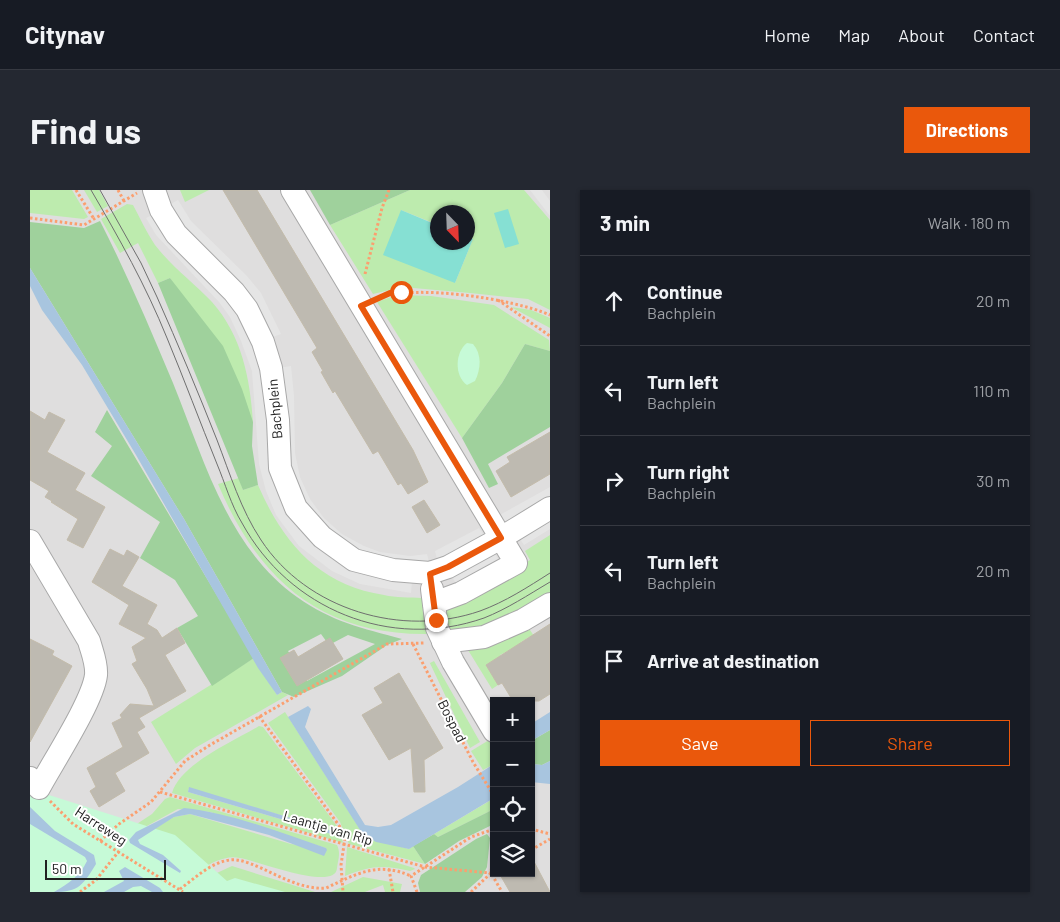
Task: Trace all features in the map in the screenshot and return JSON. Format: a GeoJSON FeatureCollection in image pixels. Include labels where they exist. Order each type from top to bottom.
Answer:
{"type":"FeatureCollection","features":[{"type":"Feature","properties":{"kind":"street","name":"Bachplein"},"geometry":{"type":"LineString","coordinates":[[154,190],[161,210],[176,234],[234,292],[247,309],[263,342],[271,368],[278,420],[280,468],[296,508],[322,537],[354,560],[393,570],[430,574],[448,567],[501,538],[550,508]]}},
{"type":"Feature","properties":{"kind":"street"},"geometry":{"type":"LineString","coordinates":[[292,190],[516,563],[461,593],[435,611]]}},
{"type":"Feature","properties":{"kind":"street"},"geometry":{"type":"LineString","coordinates":[[30,541],[89,641],[96,673],[88,697],[34,783]]}},
{"type":"Feature","properties":{"kind":"street"},"geometry":{"type":"LineString","coordinates":[[430,574],[437,628],[490,724]]}},
{"type":"Feature","properties":{"kind":"street"},"geometry":{"type":"LineString","coordinates":[[444,642],[484,637],[523,620],[550,604]]}},
{"type":"Feature","properties":{"kind":"path"},"geometry":{"type":"LineString","coordinates":[[76,190],[94,219]]}},
{"type":"Feature","properties":{"kind":"path"},"geometry":{"type":"LineString","coordinates":[[118,190],[124,200]]}},
{"type":"Feature","properties":{"kind":"path"},"geometry":{"type":"LineString","coordinates":[[30,218],[84,225],[142,190]]}},
{"type":"Feature","properties":{"kind":"path"},"geometry":{"type":"LineString","coordinates":[[389,190],[382,208],[357,298],[401,292],[498,300],[532,307],[550,315]]}},
{"type":"Feature","properties":{"kind":"path"},"geometry":{"type":"LineString","coordinates":[[498,300],[550,336]]}},
{"type":"Feature","properties":{"kind":"path","name":"Bospad"},"geometry":{"type":"LineString","coordinates":[[259,716],[387,644],[413,644],[490,789]]}},
{"type":"Feature","properties":{"kind":"path"},"geometry":{"type":"LineString","coordinates":[[100,841],[119,824],[151,802],[185,761],[259,716],[338,824],[345,838],[341,865],[343,892]]}},
{"type":"Feature","properties":{"kind":"path","name":"Harreweg"},"geometry":{"type":"LineString","coordinates":[[34,783],[55,808],[73,824],[181,891]]}},
{"type":"Feature","properties":{"kind":"path","name":"Laantje van Rip"},"geometry":{"type":"LineString","coordinates":[[160,792],[426,867],[490,873]]}},
{"type":"Feature","properties":{"kind":"path"},"geometry":{"type":"LineString","coordinates":[[535,830],[550,834]]}},
{"type":"Feature","properties":{"kind":"path"},"geometry":{"type":"LineString","coordinates":[[181,891],[200,874],[230,860],[245,863],[293,883],[311,887],[326,888],[372,869],[389,869],[411,876],[471,838],[490,831]]}},
{"type":"Feature","properties":{"kind":"path"},"geometry":{"type":"LineString","coordinates":[[535,848],[550,839]]}},
{"type":"Feature","properties":{"kind":"path"},"geometry":{"type":"LineString","coordinates":[[80,892],[96,880],[119,851]]}},
{"type":"Feature","properties":{"kind":"path"},"geometry":{"type":"LineString","coordinates":[[389,869],[393,892]]}},
{"type":"Feature","properties":{"kind":"path"},"geometry":{"type":"LineString","coordinates":[[471,892],[490,875]]}},
{"type":"Feature","properties":{"kind":"path"},"geometry":{"type":"LineString","coordinates":[[411,876],[417,892]]}},
{"type":"Feature","properties":{"kind":"path"},"geometry":{"type":"LineString","coordinates":[[494,877],[502,892]]}},
{"type":"Feature","properties":{"kind":"shaded area"},"geometry":{"type":"Polygon","coordinates":[[[30,190],[550,190],[550,892],[30,892],[30,190]]]}},
{"type":"Feature","properties":{"kind":"shaded area"},"geometry":{"type":"Polygon","coordinates":[[[530,190],[542,190],[550,201],[550,216],[530,190]]]}},
{"type":"Feature","properties":{"kind":"shaded area"},"geometry":{"type":"Polygon","coordinates":[[[178,200],[191,221],[247,276],[261,293],[281,334],[270,338],[182,228],[169,205],[178,200]]]}},
{"type":"Feature","properties":{"kind":"shaded area"},"geometry":{"type":"Polygon","coordinates":[[[508,209],[519,244],[505,248],[494,213],[508,209]]]}},
{"type":"Feature","properties":{"kind":"shaded area"},"geometry":{"type":"Polygon","coordinates":[[[401,210],[430,222],[430,250],[468,250],[455,283],[383,255],[401,210]]]}},
{"type":"Feature","properties":{"kind":"shaded area"},"geometry":{"type":"Polygon","coordinates":[[[156,213],[228,295],[264,369],[286,509],[309,539],[337,560],[412,581],[411,593],[360,584],[332,571],[299,546],[276,515],[266,491],[259,464],[252,371],[241,341],[230,317],[219,302],[156,235],[146,218],[156,213]]]}},
{"type":"Feature","properties":{"kind":"shaded area"},"geometry":{"type":"Polygon","coordinates":[[[30,268],[184,519],[282,692],[277,695],[258,668],[82,365],[42,310],[30,286],[30,268]]]}},
{"type":"Feature","properties":{"kind":"shaded area"},"geometry":{"type":"Polygon","coordinates":[[[291,366],[294,396],[295,453],[300,477],[310,499],[324,518],[342,534],[380,552],[410,556],[427,554],[430,565],[378,562],[316,525],[289,479],[279,368],[291,366]]]}},
{"type":"Feature","properties":{"kind":"shaded area"},"geometry":{"type":"Polygon","coordinates":[[[550,487],[550,501],[505,527],[498,516],[550,487]]]}},
{"type":"Feature","properties":{"kind":"shaded area"},"geometry":{"type":"Polygon","coordinates":[[[550,517],[550,529],[524,545],[518,536],[550,517]]]}},
{"type":"Feature","properties":{"kind":"shaded area"},"geometry":{"type":"Polygon","coordinates":[[[479,528],[486,538],[438,563],[435,551],[479,528]]]}},
{"type":"Feature","properties":{"kind":"shaded area"},"geometry":{"type":"Polygon","coordinates":[[[493,550],[499,561],[456,584],[451,574],[493,550]]]}},
{"type":"Feature","properties":{"kind":"shaded area"},"geometry":{"type":"Polygon","coordinates":[[[308,706],[311,709],[305,727],[365,825],[378,827],[391,825],[490,767],[490,800],[409,849],[376,842],[362,833],[288,717],[308,706]]]}},
{"type":"Feature","properties":{"kind":"shaded area"},"geometry":{"type":"Polygon","coordinates":[[[550,712],[550,730],[535,739],[535,721],[550,712]]]}},
{"type":"Feature","properties":{"kind":"shaded area"},"geometry":{"type":"Polygon","coordinates":[[[550,761],[550,784],[535,782],[535,764],[542,765],[550,761]]]}},
{"type":"Feature","properties":{"kind":"shaded area"},"geometry":{"type":"Polygon","coordinates":[[[189,787],[339,833],[338,836],[188,792],[189,787]]]}},
{"type":"Feature","properties":{"kind":"shaded area"},"geometry":{"type":"Polygon","coordinates":[[[30,807],[55,831],[94,855],[96,864],[84,882],[75,889],[54,892],[77,875],[87,861],[85,857],[30,824],[30,807]]]}},
{"type":"Feature","properties":{"kind":"shaded area"},"geometry":{"type":"Polygon","coordinates":[[[184,808],[238,819],[326,848],[327,850],[324,856],[269,835],[190,814],[174,817],[138,840],[140,844],[163,855],[181,871],[180,873],[130,843],[129,840],[136,832],[184,808]]]}},
{"type":"Feature","properties":{"kind":"shaded area"},"geometry":{"type":"Polygon","coordinates":[[[125,867],[160,888],[163,892],[152,892],[141,886],[133,887],[124,892],[104,892],[124,881],[119,871],[125,867]]]}},
{"type":"Feature","properties":{"kind":"green space"},"geometry":{"type":"Polygon","coordinates":[[[30,190],[72,190],[88,217],[84,219],[30,213],[30,190]]]}},
{"type":"Feature","properties":{"kind":"green space"},"geometry":{"type":"Polygon","coordinates":[[[84,190],[99,190],[108,206],[97,212],[84,190]]]}},
{"type":"Feature","properties":{"kind":"green space"},"geometry":{"type":"Polygon","coordinates":[[[180,190],[209,190],[185,202],[180,190]]]}},
{"type":"Feature","properties":{"kind":"green space"},"geometry":{"type":"Polygon","coordinates":[[[310,190],[410,190],[330,225],[310,190]]]}},
{"type":"Feature","properties":{"kind":"green space"},"geometry":{"type":"Polygon","coordinates":[[[410,190],[524,190],[550,220],[550,310],[528,299],[470,293],[402,287],[373,294],[330,225],[410,190]]]}},
{"type":"Feature","properties":{"kind":"green space"},"geometry":{"type":"Polygon","coordinates":[[[127,204],[133,205],[161,253],[212,302],[231,329],[243,358],[247,374],[253,422],[170,278],[158,283],[138,243],[120,253],[101,219],[127,204]]]}},
{"type":"Feature","properties":{"kind":"green space"},"geometry":{"type":"Polygon","coordinates":[[[100,221],[147,322],[220,500],[252,553],[273,577],[310,606],[348,623],[402,639],[387,645],[342,676],[294,697],[282,692],[184,519],[30,268],[30,222],[84,228],[100,221]],[[321,634],[288,651],[307,681],[375,644],[348,635],[329,645],[321,634]]]}},
{"type":"Feature","properties":{"kind":"green space"},"geometry":{"type":"Polygon","coordinates":[[[170,278],[223,346],[242,389],[253,422],[252,446],[258,485],[243,490],[158,283],[170,278]]]}},
{"type":"Feature","properties":{"kind":"green space"},"geometry":{"type":"Polygon","coordinates":[[[397,295],[431,296],[494,305],[549,340],[550,351],[525,344],[502,383],[462,438],[377,302],[397,295]]]}},
{"type":"Feature","properties":{"kind":"green space"},"geometry":{"type":"Polygon","coordinates":[[[511,307],[531,310],[550,318],[550,328],[511,307]]]}},
{"type":"Feature","properties":{"kind":"green space"},"geometry":{"type":"Polygon","coordinates":[[[467,343],[473,344],[476,348],[480,362],[475,381],[467,385],[458,370],[458,358],[467,343]]]}},
{"type":"Feature","properties":{"kind":"green space"},"geometry":{"type":"Polygon","coordinates":[[[525,344],[550,351],[550,427],[488,464],[498,484],[489,488],[462,438],[502,383],[525,344]]]}},
{"type":"Feature","properties":{"kind":"green space"},"geometry":{"type":"Polygon","coordinates":[[[107,410],[254,658],[212,686],[177,628],[198,616],[175,580],[140,558],[160,522],[91,476],[112,446],[95,432],[107,410]]]}},
{"type":"Feature","properties":{"kind":"green space"},"geometry":{"type":"Polygon","coordinates":[[[239,478],[243,490],[258,485],[279,525],[292,543],[322,571],[340,582],[361,590],[393,597],[422,598],[427,634],[389,632],[355,624],[324,612],[297,595],[273,573],[252,548],[234,518],[218,484],[239,478]]]}},
{"type":"Feature","properties":{"kind":"green space"},"geometry":{"type":"Polygon","coordinates":[[[550,535],[550,598],[507,620],[449,638],[445,603],[470,594],[530,560],[525,551],[550,535]]]}},
{"type":"Feature","properties":{"kind":"green space"},"geometry":{"type":"Polygon","coordinates":[[[528,627],[534,636],[530,639],[529,637],[521,642],[522,644],[500,655],[500,657],[486,665],[498,685],[492,689],[468,650],[528,627]]]}},
{"type":"Feature","properties":{"kind":"green space"},"geometry":{"type":"Polygon","coordinates":[[[254,658],[277,695],[282,692],[288,695],[195,748],[176,764],[151,722],[254,658]]]}},
{"type":"Feature","properties":{"kind":"green space"},"geometry":{"type":"Polygon","coordinates":[[[428,659],[430,663],[434,661],[480,742],[470,748],[428,659]]]}},
{"type":"Feature","properties":{"kind":"green space"},"geometry":{"type":"Polygon","coordinates":[[[285,712],[365,837],[409,849],[413,846],[425,864],[349,844],[340,822],[268,723],[285,712]]]}},
{"type":"Feature","properties":{"kind":"green space"},"geometry":{"type":"Polygon","coordinates":[[[259,726],[263,727],[340,830],[343,843],[172,793],[177,782],[185,772],[196,763],[259,726]],[[189,788],[188,792],[338,836],[338,833],[189,788]]]}},
{"type":"Feature","properties":{"kind":"green space"},"geometry":{"type":"Polygon","coordinates":[[[550,730],[550,761],[542,765],[535,764],[535,739],[550,730]]]}},
{"type":"Feature","properties":{"kind":"green space"},"geometry":{"type":"Polygon","coordinates":[[[490,739],[490,766],[483,770],[471,751],[490,739]]]}},
{"type":"Feature","properties":{"kind":"green space"},"geometry":{"type":"Polygon","coordinates":[[[30,789],[175,835],[227,881],[235,878],[285,892],[30,892],[30,789]]]}},
{"type":"Feature","properties":{"kind":"green space"},"geometry":{"type":"Polygon","coordinates":[[[170,797],[337,845],[339,854],[337,868],[333,875],[324,877],[311,876],[234,857],[219,860],[199,870],[120,835],[152,814],[165,799],[170,797]],[[178,809],[136,832],[142,835],[174,817],[190,814],[291,844],[326,848],[210,812],[178,809]]]}},
{"type":"Feature","properties":{"kind":"green space"},"geometry":{"type":"Polygon","coordinates":[[[490,801],[490,811],[438,837],[434,834],[490,801]]]}},
{"type":"Feature","properties":{"kind":"green space"},"geometry":{"type":"Polygon","coordinates":[[[490,811],[490,826],[459,841],[425,864],[413,846],[434,834],[438,837],[490,811]]]}},
{"type":"Feature","properties":{"kind":"green space"},"geometry":{"type":"Polygon","coordinates":[[[487,834],[490,838],[487,867],[482,877],[465,892],[420,892],[418,883],[421,875],[476,839],[487,834]]]}},
{"type":"Feature","properties":{"kind":"green space"},"geometry":{"type":"Polygon","coordinates":[[[347,847],[415,869],[410,871],[377,867],[345,876],[347,847]]]}},
{"type":"Feature","properties":{"kind":"green space"},"geometry":{"type":"Polygon","coordinates":[[[232,866],[315,892],[203,892],[195,883],[232,866]]]}},
{"type":"Feature","properties":{"kind":"green space"},"geometry":{"type":"Polygon","coordinates":[[[363,877],[402,884],[400,892],[385,892],[383,885],[365,892],[331,892],[363,877]]]}},
{"type":"Feature","properties":{"kind":"building"},"geometry":{"type":"Polygon","coordinates":[[[223,190],[257,190],[413,450],[428,482],[408,494],[401,483],[398,485],[378,451],[373,454],[335,391],[333,393],[321,372],[323,371],[312,352],[317,348],[223,190]]]}},
{"type":"Feature","properties":{"kind":"building"},"geometry":{"type":"Polygon","coordinates":[[[30,411],[45,420],[49,412],[65,420],[47,452],[85,473],[75,490],[105,507],[83,548],[67,540],[78,519],[51,502],[45,497],[49,491],[30,480],[30,411]]]}},
{"type":"Feature","properties":{"kind":"building"},"geometry":{"type":"Polygon","coordinates":[[[550,432],[550,474],[511,497],[496,471],[510,462],[507,457],[550,432]]]}},
{"type":"Feature","properties":{"kind":"building"},"geometry":{"type":"Polygon","coordinates":[[[424,500],[440,525],[427,533],[412,507],[424,500]]]}},
{"type":"Feature","properties":{"kind":"building"},"geometry":{"type":"Polygon","coordinates":[[[110,549],[124,556],[127,550],[139,557],[122,586],[157,605],[147,624],[157,630],[162,638],[177,628],[185,643],[165,655],[186,691],[139,718],[145,727],[137,732],[149,753],[115,773],[125,791],[99,807],[90,791],[96,787],[87,768],[123,747],[112,723],[122,718],[120,715],[130,704],[154,706],[147,689],[132,664],[137,661],[132,647],[146,638],[119,624],[129,605],[92,582],[110,549]]]}},
{"type":"Feature","properties":{"kind":"building"},"geometry":{"type":"Polygon","coordinates":[[[550,624],[550,694],[539,701],[535,701],[535,697],[511,697],[502,683],[498,685],[486,665],[550,624]]]}},
{"type":"Feature","properties":{"kind":"building"},"geometry":{"type":"Polygon","coordinates":[[[330,638],[343,659],[297,686],[280,658],[294,650],[298,657],[330,638]]]}},
{"type":"Feature","properties":{"kind":"building"},"geometry":{"type":"Polygon","coordinates":[[[30,639],[54,651],[52,655],[72,666],[30,742],[30,639]]]}},
{"type":"Feature","properties":{"kind":"building"},"geometry":{"type":"Polygon","coordinates":[[[399,673],[443,748],[424,760],[425,792],[414,792],[411,748],[389,760],[362,715],[383,703],[374,688],[399,673]]]}},
{"type":"Feature","properties":{"kind":"building"},"geometry":{"type":"Polygon","coordinates":[[[535,864],[550,892],[510,892],[501,877],[535,877],[535,864]]]}},
{"type":"Feature","properties":{"kind":"tram line"},"geometry":{"type":"LineString","coordinates":[[91,190],[132,262],[159,319],[238,516],[262,553],[286,579],[314,600],[345,615],[379,625],[413,629],[449,627],[484,618],[550,582]]}},
{"type":"Feature","properties":{"kind":"tram line"},"geometry":{"type":"LineString","coordinates":[[100,190],[141,263],[157,297],[217,440],[236,492],[261,540],[280,564],[304,584],[330,600],[358,612],[389,619],[419,621],[450,619],[480,611],[507,599],[550,573]]}},
{"type":"Feature","properties":{"kind":"route"},"geometry":{"type":"LineString","coordinates":[[401,292],[390,293],[361,306],[501,538],[448,567],[430,574],[436,620]]}}]}
